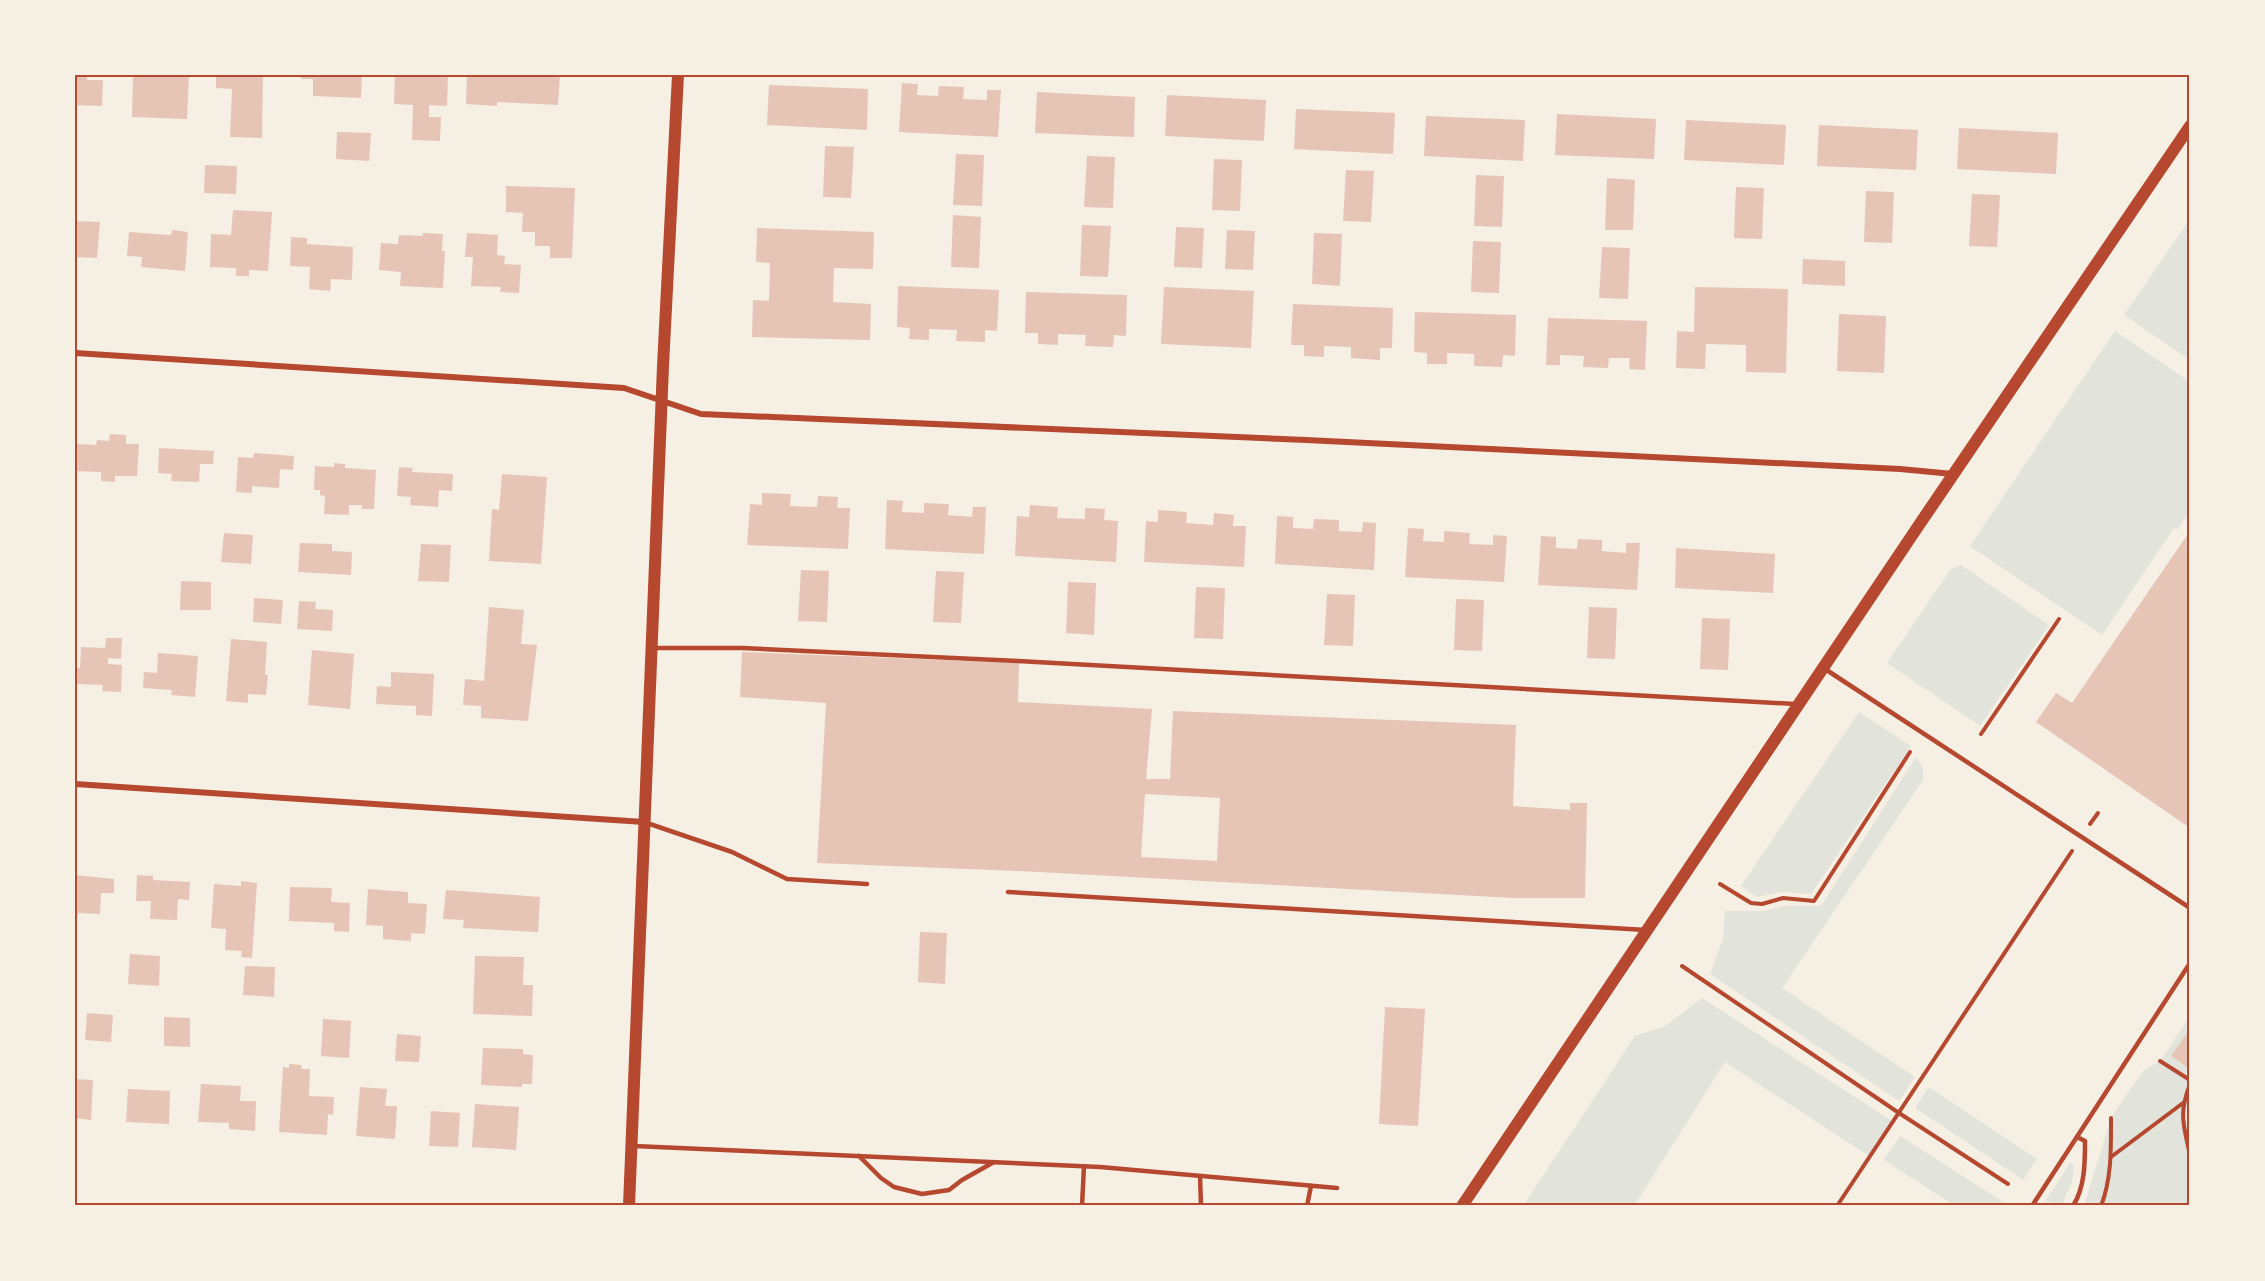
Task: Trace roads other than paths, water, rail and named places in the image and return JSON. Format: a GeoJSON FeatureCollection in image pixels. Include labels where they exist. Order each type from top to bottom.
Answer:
{"type":"FeatureCollection","features":[{"type":"Feature","properties":{"kind":"main road"},"geometry":{"type":"LineString","coordinates":[[629,1206],[662,401],[678,75]]}},
{"type":"Feature","properties":{"kind":"main road"},"geometry":{"type":"LineString","coordinates":[[1462,1206],[1953,474],[2190,126]]}},
{"type":"Feature","properties":{"kind":"street"},"geometry":{"type":"LineString","coordinates":[[75,354],[624,388],[709,415],[1306,440],[1900,469],[1953,474]]}},
{"type":"Feature","properties":{"kind":"street"},"geometry":{"type":"LineString","coordinates":[[75,784],[644,822]]}},
{"type":"Feature","properties":{"kind":"lane"},"geometry":{"type":"LineString","coordinates":[[652,648],[741,648],[1018,661],[1798,704]]}},
{"type":"Feature","properties":{"kind":"lane"},"geometry":{"type":"LineString","coordinates":[[1823,667],[2190,908]]}},
{"type":"Feature","properties":{"kind":"lane"},"geometry":{"type":"LineString","coordinates":[[644,822],[732,852],[788,879],[867,884]]}},
{"type":"Feature","properties":{"kind":"lane"},"geometry":{"type":"LineString","coordinates":[[1008,892],[1647,930]]}},
{"type":"Feature","properties":{"kind":"lane"},"geometry":{"type":"LineString","coordinates":[[2032,1206],[2190,963]]}},
{"type":"Feature","properties":{"kind":"lane"},"geometry":{"type":"LineString","coordinates":[[2073,1206],[2082,1184],[2085,1163],[2085,1141],[2077,1137]]}},
{"type":"Feature","properties":{"kind":"lane"},"geometry":{"type":"LineString","coordinates":[[631,1146],[1084,1166],[1337,1188]]}},
{"type":"Feature","properties":{"kind":"lane"},"geometry":{"type":"LineString","coordinates":[[859,1156],[881,1178],[894,1187],[922,1194],[949,1190],[994,1162]]}},
{"type":"Feature","properties":{"kind":"lane"},"geometry":{"type":"LineString","coordinates":[[1082,1206],[1084,1166]]}},
{"type":"Feature","properties":{"kind":"lane"},"geometry":{"type":"LineString","coordinates":[[1200,1176],[1201,1206]]}},
{"type":"Feature","properties":{"kind":"lane"},"geometry":{"type":"LineString","coordinates":[[1307,1206],[1311,1186]]}}]}
